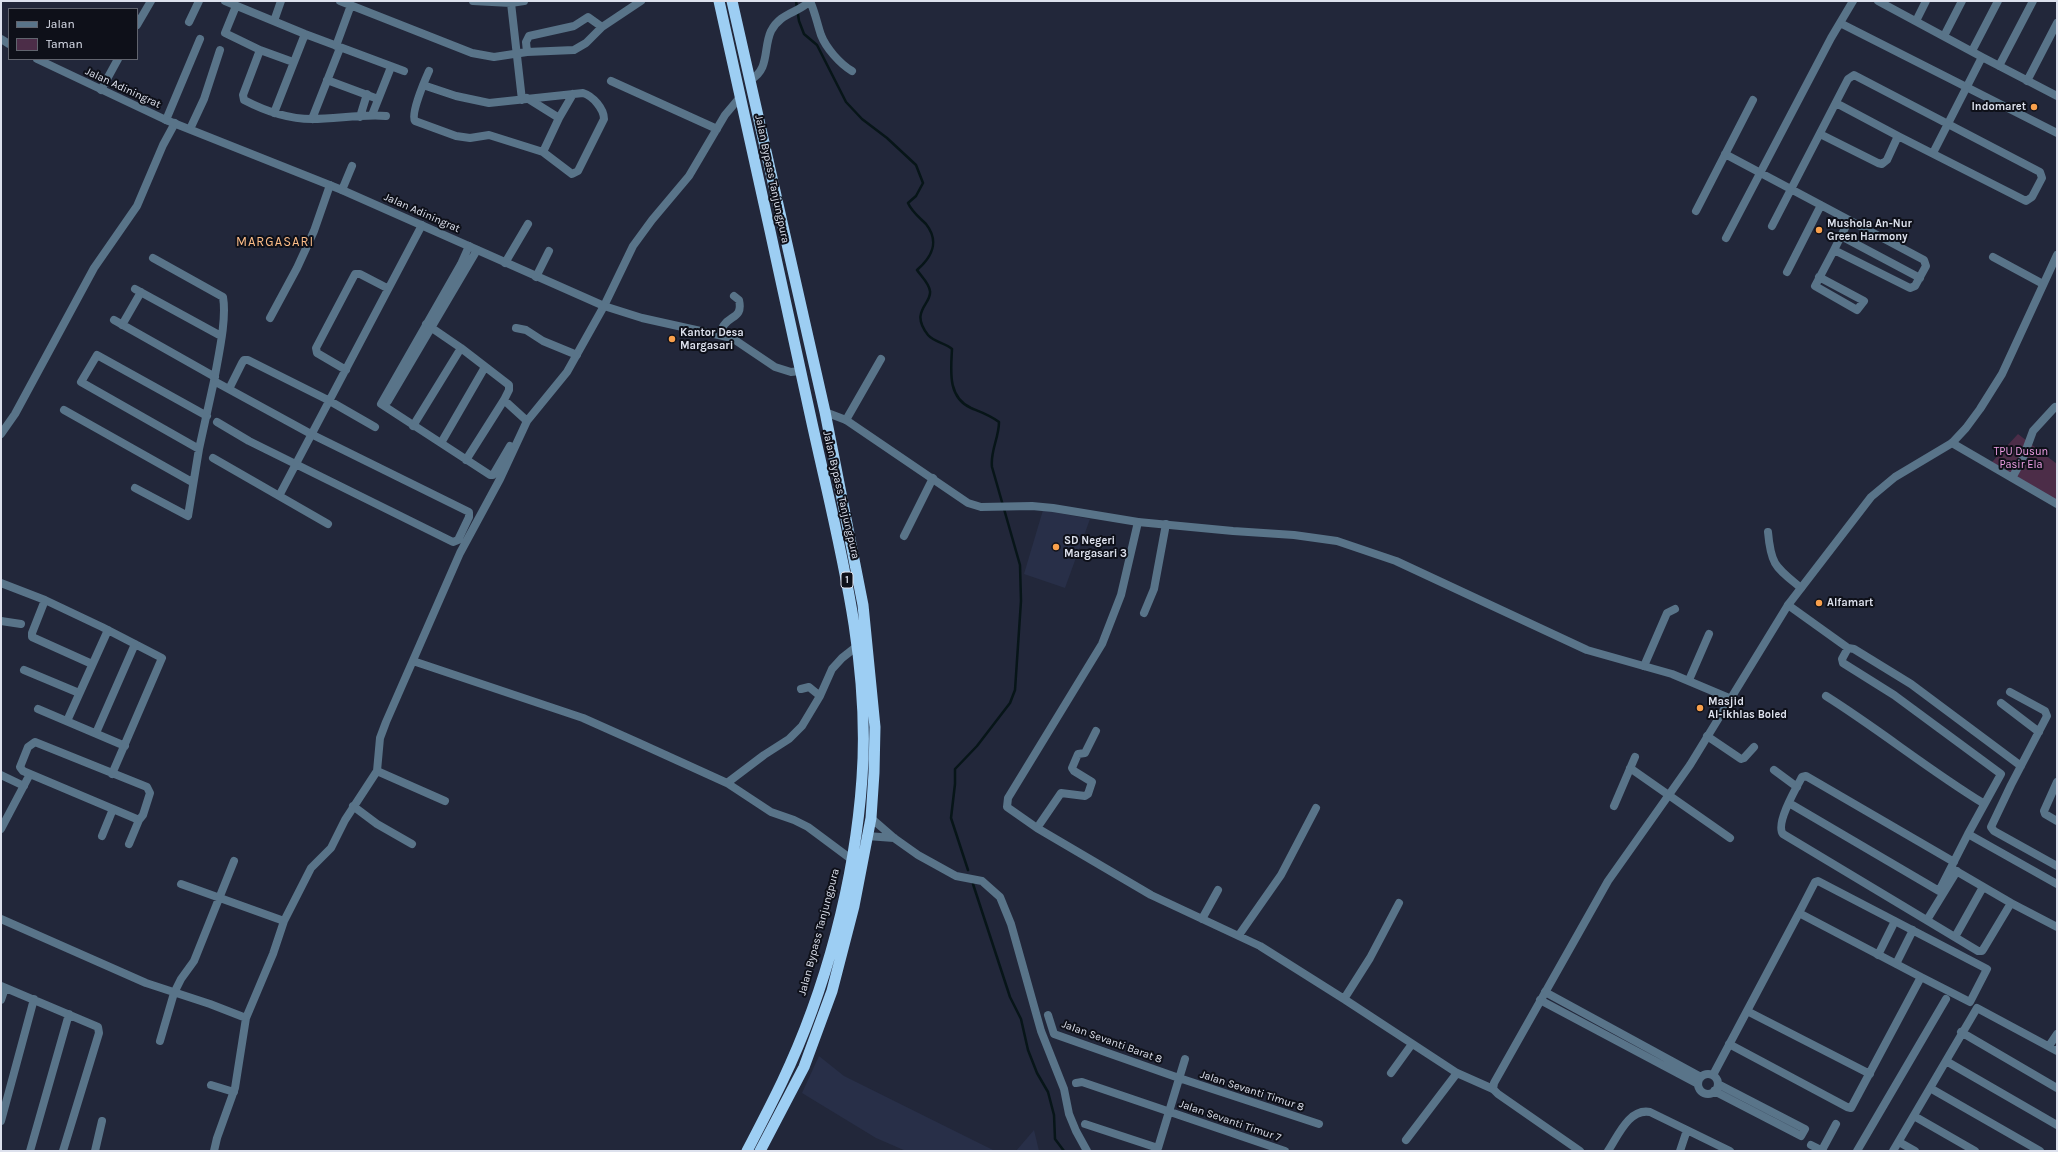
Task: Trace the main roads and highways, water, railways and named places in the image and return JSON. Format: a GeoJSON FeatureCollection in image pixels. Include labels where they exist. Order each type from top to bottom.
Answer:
{"type":"FeatureCollection","features":[{"type":"Feature","properties":{"kind":"highway","name":"Jalan Bypass Tanjungpura"},"geometry":{"type":"LineString","coordinates":[[719,1],[852,605],[864,724],[862,784],[851,859],[843,902],[820,987],[782,1083],[747,1151]]}},
{"type":"Feature","properties":{"kind":"highway","name":"Jalan Bypass Tanjungpura"},"geometry":{"type":"LineString","coordinates":[[732,1],[825,412],[863,605],[874,727],[874,774],[871,818],[854,906],[832,991],[804,1067],[760,1151]]}},
{"type":"Feature","properties":{"kind":"waterway"},"geometry":{"type":"LineString","coordinates":[[796,1],[799,21],[804,34],[817,45],[846,102],[862,119],[887,138],[916,165],[923,183],[916,196],[908,203],[914,212],[926,224],[933,237],[930,254],[927,260],[917,270],[927,282],[930,291],[930,296],[921,314],[923,327],[930,337],[952,349],[951,374],[954,390],[958,397],[963,403],[971,408],[999,422],[998,434],[992,455],[992,467],[1020,565],[1021,601],[1015,690],[1010,703],[977,746],[955,769],[955,784],[951,818],[968,870]]}},
{"type":"Feature","properties":{"kind":"waterway"},"geometry":{"type":"LineString","coordinates":[[973,884],[1010,997],[1021,1019],[1028,1050],[1037,1073],[1048,1092],[1054,1115],[1055,1139],[1064,1151]]}},
{"type":"Feature","properties":{"kind":"place","name":"Indomaret"},"geometry":{"type":"Point","coordinates":[2034,107]}},
{"type":"Feature","properties":{"kind":"place","name":"Mushola An-Nur Green Harmony"},"geometry":{"type":"Point","coordinates":[1819,230]}},
{"type":"Feature","properties":{"kind":"place","name":"Kantor Desa Margasari"},"geometry":{"type":"Point","coordinates":[672,339]}},
{"type":"Feature","properties":{"kind":"place","name":"SD Negeri Margasari 3"},"geometry":{"type":"Point","coordinates":[1056,547]}},
{"type":"Feature","properties":{"kind":"place","name":"Alfamart"},"geometry":{"type":"Point","coordinates":[1819,603]}},
{"type":"Feature","properties":{"kind":"place","name":"Masjid Al-ikhlas Boled"},"geometry":{"type":"Point","coordinates":[1700,708]}},
{"type":"Feature","properties":{"kind":"district","name":"MARGASARI"},"geometry":{"type":"Point","coordinates":[275,242]}},
{"type":"Feature","properties":{"kind":"park label","name":"TPU Dusun Pasir Ela"},"geometry":{"type":"Point","coordinates":[2021,458]}}]}
